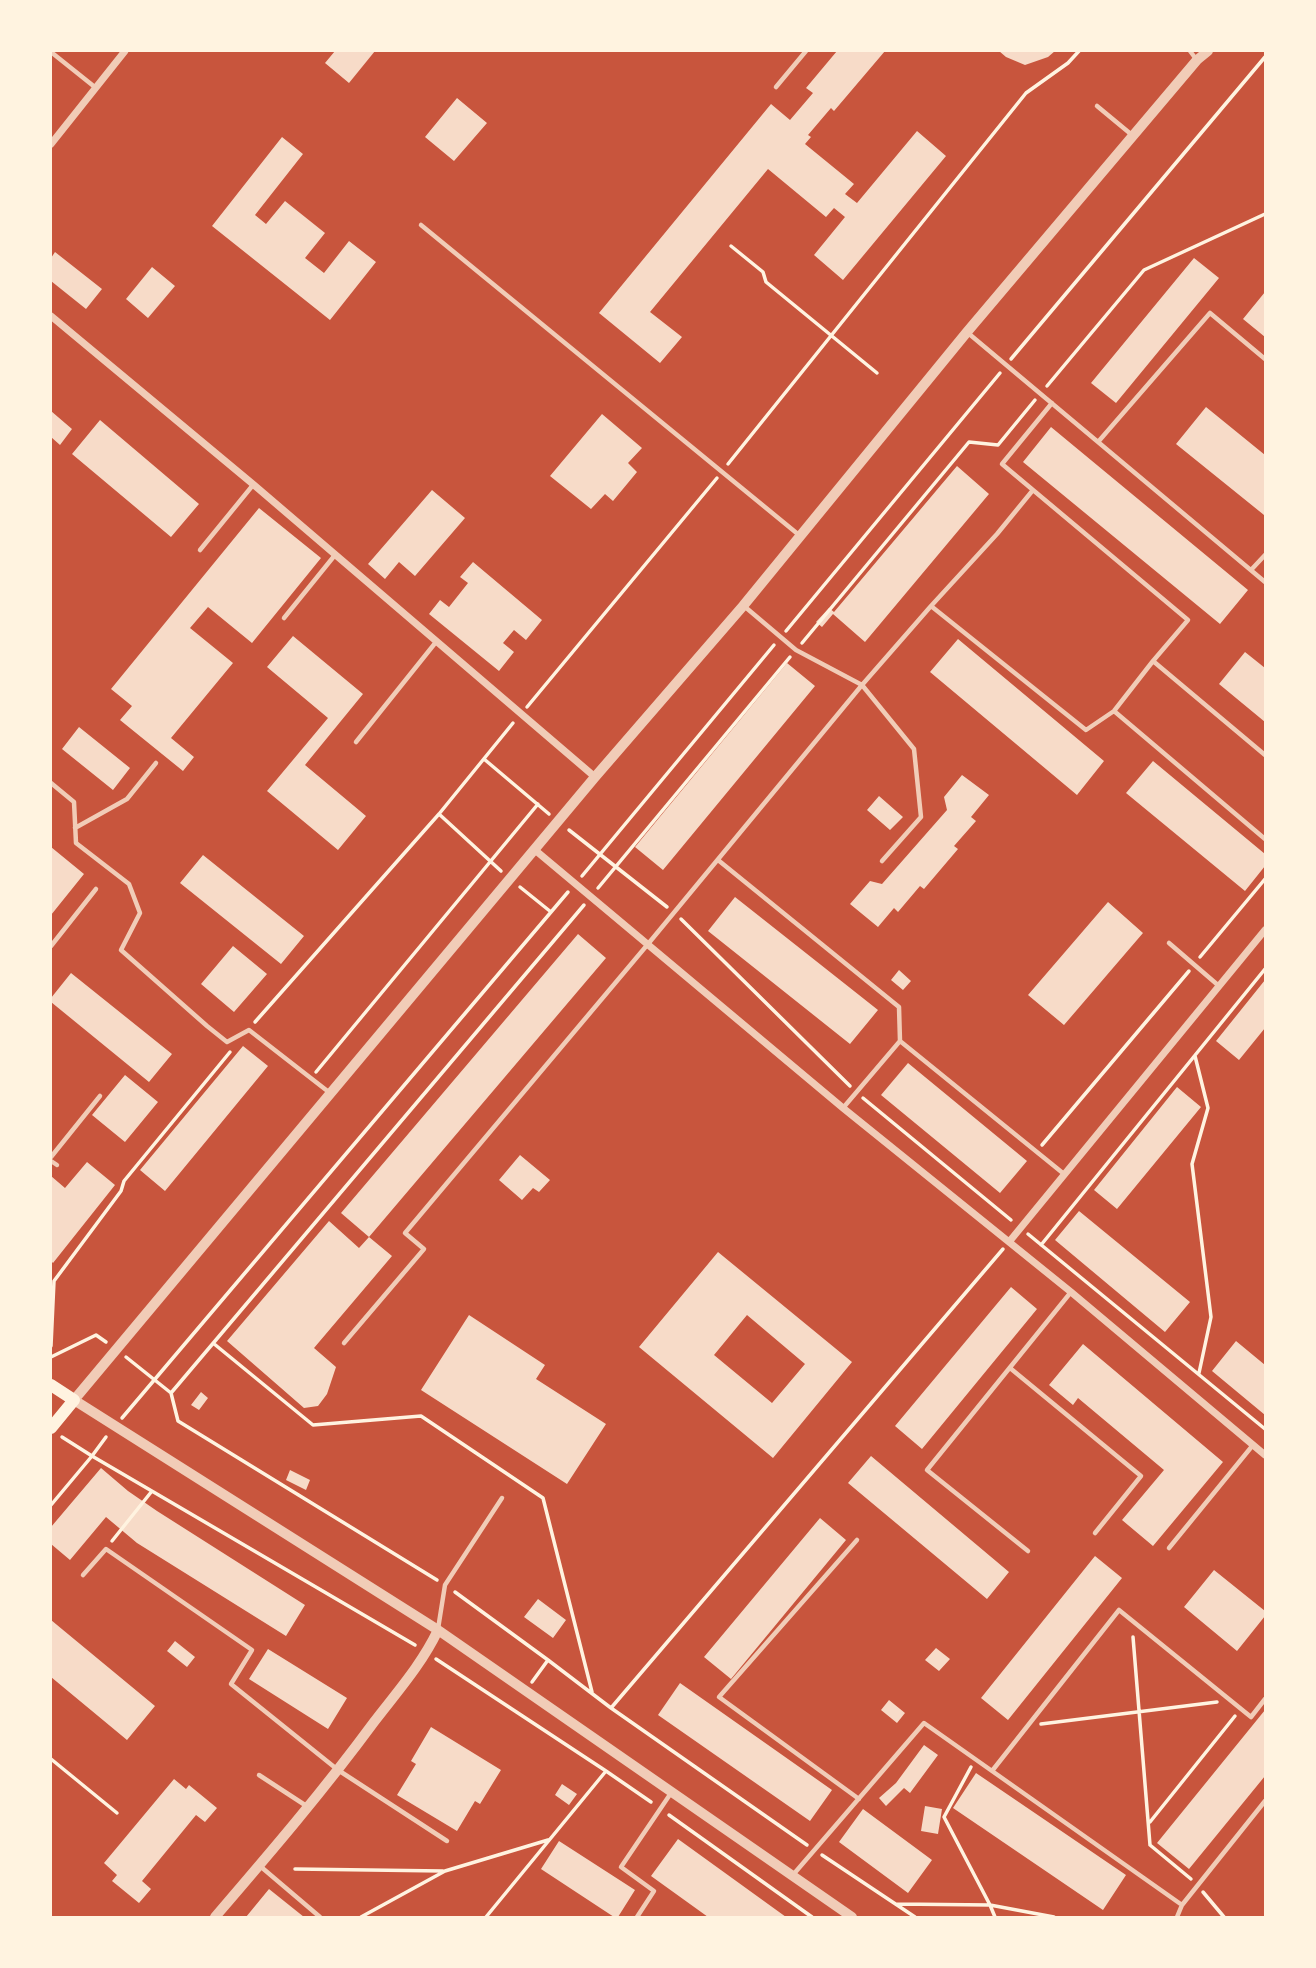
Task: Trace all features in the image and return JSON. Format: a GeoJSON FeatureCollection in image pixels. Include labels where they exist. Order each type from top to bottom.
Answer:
{"type":"FeatureCollection","features":[{"type":"Feature","properties":{"kind":"main road"},"geometry":{"type":"LineString","coordinates":[[51,1385],[74,1400],[56,1432]]}},
{"type":"Feature","properties":{"kind":"street"},"geometry":{"type":"LineString","coordinates":[[51,144],[125,51]]}},
{"type":"Feature","properties":{"kind":"street"},"geometry":{"type":"LineString","coordinates":[[852,1917],[438,1630],[74,1400],[595,777],[743,606],[967,332],[1133,135],[1194,55],[1208,51]]}},
{"type":"Feature","properties":{"kind":"street"},"geometry":{"type":"LineString","coordinates":[[51,316],[254,485],[595,777]]}},
{"type":"Feature","properties":{"kind":"street"},"geometry":{"type":"LineString","coordinates":[[535,850],[843,1108],[1071,1292],[1265,1455]]}},
{"type":"Feature","properties":{"kind":"street"},"geometry":{"type":"LineString","coordinates":[[1009,1242],[1265,930]]}},
{"type":"Feature","properties":{"kind":"street"},"geometry":{"type":"LineString","coordinates":[[215,1917],[309,1808],[427,1653],[438,1630]]}},
{"type":"Feature","properties":{"kind":"lane"},"geometry":{"type":"LineString","coordinates":[[51,51],[96,88]]}},
{"type":"Feature","properties":{"kind":"lane"},"geometry":{"type":"LineString","coordinates":[[776,87],[806,51]]}},
{"type":"Feature","properties":{"kind":"lane"},"geometry":{"type":"LineString","coordinates":[[1097,106],[1133,135]]}},
{"type":"Feature","properties":{"kind":"lane"},"geometry":{"type":"LineString","coordinates":[[421,225],[800,536]]}},
{"type":"Feature","properties":{"kind":"lane"},"geometry":{"type":"LineString","coordinates":[[1098,442],[1210,313],[1265,359]]}},
{"type":"Feature","properties":{"kind":"lane"},"geometry":{"type":"LineString","coordinates":[[967,332],[1265,582]]}},
{"type":"Feature","properties":{"kind":"lane"},"geometry":{"type":"LineString","coordinates":[[931,606],[1086,730],[1114,711],[1188,620],[1002,464],[1052,403]]}},
{"type":"Feature","properties":{"kind":"lane"},"geometry":{"type":"LineString","coordinates":[[200,550],[254,485]]}},
{"type":"Feature","properties":{"kind":"lane"},"geometry":{"type":"LineString","coordinates":[[344,1343],[424,1249],[405,1233],[862,685],[1034,490]]}},
{"type":"Feature","properties":{"kind":"lane"},"geometry":{"type":"LineString","coordinates":[[284,618],[335,555]]}},
{"type":"Feature","properties":{"kind":"lane"},"geometry":{"type":"LineString","coordinates":[[1251,570],[1265,555]]}},
{"type":"Feature","properties":{"kind":"lane"},"geometry":{"type":"LineString","coordinates":[[743,606],[796,650],[862,685],[914,749],[922,817],[882,861]]}},
{"type":"Feature","properties":{"kind":"lane"},"geometry":{"type":"LineString","coordinates":[[356,742],[436,642]]}},
{"type":"Feature","properties":{"kind":"lane"},"geometry":{"type":"LineString","coordinates":[[1153,661],[1265,755]]}},
{"type":"Feature","properties":{"kind":"lane"},"geometry":{"type":"LineString","coordinates":[[1114,711],[1265,839]]}},
{"type":"Feature","properties":{"kind":"lane"},"geometry":{"type":"LineString","coordinates":[[75,828],[127,799],[156,763]]}},
{"type":"Feature","properties":{"kind":"lane"},"geometry":{"type":"LineString","coordinates":[[51,783],[74,802],[76,843],[129,884],[140,913],[121,950],[227,1042],[249,1030],[332,1094]]}},
{"type":"Feature","properties":{"kind":"lane"},"geometry":{"type":"LineString","coordinates":[[718,860],[899,1007],[900,1041],[843,1108]]}},
{"type":"Feature","properties":{"kind":"lane"},"geometry":{"type":"LineString","coordinates":[[51,946],[96,889]]}},
{"type":"Feature","properties":{"kind":"lane"},"geometry":{"type":"LineString","coordinates":[[1169,943],[1219,986]]}},
{"type":"Feature","properties":{"kind":"lane"},"geometry":{"type":"LineString","coordinates":[[900,1041],[1065,1175]]}},
{"type":"Feature","properties":{"kind":"lane"},"geometry":{"type":"LineString","coordinates":[[57,1165],[51,1159],[100,1096]]}},
{"type":"Feature","properties":{"kind":"lane"},"geometry":{"type":"LineString","coordinates":[[1028,1551],[927,1470],[1071,1292]]}},
{"type":"Feature","properties":{"kind":"lane"},"geometry":{"type":"LineString","coordinates":[[1010,1368],[1141,1476],[1095,1533]]}},
{"type":"Feature","properties":{"kind":"lane"},"geometry":{"type":"LineString","coordinates":[[1169,1548],[1253,1445]]}},
{"type":"Feature","properties":{"kind":"lane"},"geometry":{"type":"LineString","coordinates":[[438,1630],[445,1585],[502,1498]]}},
{"type":"Feature","properties":{"kind":"lane"},"geometry":{"type":"LineString","coordinates":[[857,1540],[719,1697],[859,1799]]}},
{"type":"Feature","properties":{"kind":"lane"},"geometry":{"type":"LineString","coordinates":[[83,1574],[106,1549],[252,1650],[231,1684],[338,1770],[447,1841]]}},
{"type":"Feature","properties":{"kind":"lane"},"geometry":{"type":"LineString","coordinates":[[992,1771],[1119,1610],[1251,1717],[1265,1699]]}},
{"type":"Feature","properties":{"kind":"lane"},"geometry":{"type":"LineString","coordinates":[[792,1876],[924,1723],[1182,1905]]}},
{"type":"Feature","properties":{"kind":"lane"},"geometry":{"type":"LineString","coordinates":[[259,1775],[309,1808]]}},
{"type":"Feature","properties":{"kind":"lane"},"geometry":{"type":"LineString","coordinates":[[637,1917],[654,1891],[621,1867],[672,1792]]}},
{"type":"Feature","properties":{"kind":"lane"},"geometry":{"type":"LineString","coordinates":[[1177,1917],[1182,1905],[1265,1801]]}},
{"type":"Feature","properties":{"kind":"lane"},"geometry":{"type":"LineString","coordinates":[[259,1866],[320,1917]]}},
{"type":"Feature","properties":{"kind":"path"},"geometry":{"type":"LineString","coordinates":[[249,1030],[439,814],[722,472],[1026,93],[1068,63],[1079,51]]}},
{"type":"Feature","properties":{"kind":"path"},"geometry":{"type":"LineString","coordinates":[[56,1432],[92,1455],[600,855],[1265,57]]}},
{"type":"Feature","properties":{"kind":"path"},"geometry":{"type":"LineString","coordinates":[[915,1917],[611,1708],[445,1585],[178,1421],[171,1393],[592,896],[969,442],[998,445],[1144,270],[1265,214]]}},
{"type":"Feature","properties":{"kind":"path"},"geometry":{"type":"LineString","coordinates":[[731,246],[763,272],[766,282],[877,373]]}},
{"type":"Feature","properties":{"kind":"path"},"geometry":{"type":"LineString","coordinates":[[484,759],[674,913],[856,1092],[1265,1429]]}},
{"type":"Feature","properties":{"kind":"path"},"geometry":{"type":"LineString","coordinates":[[312,1078],[538,804]]}},
{"type":"Feature","properties":{"kind":"path"},"geometry":{"type":"LineString","coordinates":[[439,814],[490,863],[551,912]]}},
{"type":"Feature","properties":{"kind":"path"},"geometry":{"type":"LineString","coordinates":[[1037,1152],[1265,879]]}},
{"type":"Feature","properties":{"kind":"path"},"geometry":{"type":"LineString","coordinates":[[1041,1245],[1265,969]]}},
{"type":"Feature","properties":{"kind":"path"},"geometry":{"type":"LineString","coordinates":[[51,1346],[54,1281],[121,1191],[124,1181],[232,1050]]}},
{"type":"Feature","properties":{"kind":"path"},"geometry":{"type":"LineString","coordinates":[[1195,1056],[1208,1108],[1192,1164],[1211,1317],[1198,1374]]}},
{"type":"Feature","properties":{"kind":"path"},"geometry":{"type":"LineString","coordinates":[[611,1708],[1009,1242]]}},
{"type":"Feature","properties":{"kind":"path"},"geometry":{"type":"LineString","coordinates":[[213,1343],[313,1425],[421,1416],[543,1498],[592,1694]]}},
{"type":"Feature","properties":{"kind":"path"},"geometry":{"type":"LineString","coordinates":[[106,1549],[152,1491]]}},
{"type":"Feature","properties":{"kind":"path"},"geometry":{"type":"LineString","coordinates":[[1132,1620],[1150,1844],[1198,1885],[1224,1917]]}},
{"type":"Feature","properties":{"kind":"path"},"geometry":{"type":"LineString","coordinates":[[1027,1726],[1230,1700]]}},
{"type":"Feature","properties":{"kind":"path"},"geometry":{"type":"LineString","coordinates":[[1149,1824],[1241,1709]]}},
{"type":"Feature","properties":{"kind":"path"},"geometry":{"type":"LineString","coordinates":[[51,1759],[117,1813]]}},
{"type":"Feature","properties":{"kind":"path"},"geometry":{"type":"LineString","coordinates":[[976,1759],[944,1817],[995,1917]]}},
{"type":"Feature","properties":{"kind":"path"},"geometry":{"type":"LineString","coordinates":[[486,1917],[606,1770]]}},
{"type":"Feature","properties":{"kind":"path"},"geometry":{"type":"LineString","coordinates":[[361,1917],[445,1871],[548,1840]]}},
{"type":"Feature","properties":{"kind":"path"},"geometry":{"type":"LineString","coordinates":[[295,1869],[445,1871]]}},
{"type":"Feature","properties":{"kind":"path"},"geometry":{"type":"LineString","coordinates":[[894,1904],[990,1905],[1054,1917]]}},
{"type":"Feature","properties":{"kind":"building"},"geometry":{"type":"Polygon","coordinates":[[[335,51],[375,51],[349,83],[325,63],[335,51]]]}},
{"type":"Feature","properties":{"kind":"building"},"geometry":{"type":"Polygon","coordinates":[[[837,51],[885,51],[834,111],[831,108],[808,135],[811,137],[805,144],[854,184],[845,194],[857,203],[917,131],[946,156],[843,280],[814,255],[845,217],[834,208],[826,217],[768,169],[650,312],[682,337],[660,363],[599,313],[771,104],[790,120],[813,93],[806,88],[837,51]]]}},
{"type":"Feature","properties":{"kind":"building"},"geometry":{"type":"Polygon","coordinates":[[[999,51],[1055,51],[1048,57],[1025,65],[999,51]]]}},
{"type":"Feature","properties":{"kind":"building"},"geometry":{"type":"Polygon","coordinates":[[[457,98],[487,123],[454,161],[425,137],[457,98]]]}},
{"type":"Feature","properties":{"kind":"building"},"geometry":{"type":"Polygon","coordinates":[[[282,137],[303,154],[255,215],[266,224],[285,201],[325,233],[305,258],[324,273],[349,241],[376,262],[330,320],[212,226],[282,137]]]}},
{"type":"Feature","properties":{"kind":"building"},"geometry":{"type":"Polygon","coordinates":[[[55,252],[102,289],[86,309],[51,281],[51,258],[55,252]]]}},
{"type":"Feature","properties":{"kind":"building"},"geometry":{"type":"Polygon","coordinates":[[[1194,258],[1219,278],[1116,403],[1091,383],[1194,258]]]}},
{"type":"Feature","properties":{"kind":"building"},"geometry":{"type":"Polygon","coordinates":[[[152,267],[175,286],[148,318],[126,299],[152,267]]]}},
{"type":"Feature","properties":{"kind":"building"},"geometry":{"type":"Polygon","coordinates":[[[1265,292],[1265,337],[1243,319],[1265,292]]]}},
{"type":"Feature","properties":{"kind":"building"},"geometry":{"type":"Polygon","coordinates":[[[1206,407],[1265,455],[1264,515],[1176,444],[1206,407]]]}},
{"type":"Feature","properties":{"kind":"building"},"geometry":{"type":"Polygon","coordinates":[[[51,411],[72,429],[60,445],[51,437],[51,411]]]}},
{"type":"Feature","properties":{"kind":"building"},"geometry":{"type":"Polygon","coordinates":[[[602,414],[642,448],[628,463],[637,472],[613,501],[605,494],[591,509],[550,476],[602,414]]]}},
{"type":"Feature","properties":{"kind":"building"},"geometry":{"type":"Polygon","coordinates":[[[100,420],[199,504],[171,537],[72,454],[100,420]]]}},
{"type":"Feature","properties":{"kind":"building"},"geometry":{"type":"Polygon","coordinates":[[[1051,427],[1248,590],[1220,624],[1023,462],[1051,427]]]}},
{"type":"Feature","properties":{"kind":"building"},"geometry":{"type":"Polygon","coordinates":[[[957,466],[989,494],[865,642],[833,614],[822,627],[816,622],[829,608],[834,612],[957,466]]]}},
{"type":"Feature","properties":{"kind":"building"},"geometry":{"type":"Polygon","coordinates":[[[432,490],[465,518],[415,576],[399,562],[385,579],[368,564],[432,490]]]}},
{"type":"Feature","properties":{"kind":"building"},"geometry":{"type":"Polygon","coordinates":[[[259,508],[321,558],[252,643],[208,607],[190,628],[233,663],[171,738],[194,757],[183,771],[120,720],[132,706],[111,689],[259,508]]]}},
{"type":"Feature","properties":{"kind":"building"},"geometry":{"type":"Polygon","coordinates":[[[473,562],[542,620],[526,640],[514,630],[503,643],[514,652],[499,671],[429,614],[440,600],[449,607],[468,583],[460,577],[473,562]]]}},
{"type":"Feature","properties":{"kind":"building"},"geometry":{"type":"Polygon","coordinates":[[[293,636],[363,694],[305,765],[366,816],[338,850],[267,791],[328,718],[267,667],[293,636]]]}},
{"type":"Feature","properties":{"kind":"building"},"geometry":{"type":"Polygon","coordinates":[[[958,639],[1104,761],[1077,795],[930,672],[958,639]]]}},
{"type":"Feature","properties":{"kind":"building"},"geometry":{"type":"Polygon","coordinates":[[[1245,652],[1265,668],[1265,722],[1219,684],[1245,652]]]}},
{"type":"Feature","properties":{"kind":"building"},"geometry":{"type":"Polygon","coordinates":[[[787,663],[815,686],[663,870],[635,847],[787,663]]]}},
{"type":"Feature","properties":{"kind":"building"},"geometry":{"type":"Polygon","coordinates":[[[79,727],[130,768],[113,790],[62,749],[79,727]]]}},
{"type":"Feature","properties":{"kind":"building"},"geometry":{"type":"Polygon","coordinates":[[[1153,761],[1265,854],[1265,866],[1245,891],[1126,793],[1153,761]]]}},
{"type":"Feature","properties":{"kind":"building"},"geometry":{"type":"Polygon","coordinates":[[[962,775],[989,795],[971,817],[976,821],[954,846],[958,849],[924,889],[920,886],[898,912],[894,908],[878,927],[850,904],[870,881],[882,884],[947,810],[944,797],[962,775]]]}},
{"type":"Feature","properties":{"kind":"building"},"geometry":{"type":"Polygon","coordinates":[[[879,796],[903,817],[890,830],[867,810],[879,796]]]}},
{"type":"Feature","properties":{"kind":"building"},"geometry":{"type":"Polygon","coordinates":[[[51,847],[84,874],[51,915],[51,847]]]}},
{"type":"Feature","properties":{"kind":"building"},"geometry":{"type":"Polygon","coordinates":[[[203,855],[304,936],[281,964],[180,883],[203,855]]]}},
{"type":"Feature","properties":{"kind":"building"},"geometry":{"type":"Polygon","coordinates":[[[735,897],[878,1010],[850,1044],[708,931],[735,897]]]}},
{"type":"Feature","properties":{"kind":"building"},"geometry":{"type":"Polygon","coordinates":[[[1108,902],[1143,933],[1064,1025],[1028,995],[1108,902]]]}},
{"type":"Feature","properties":{"kind":"building"},"geometry":{"type":"Polygon","coordinates":[[[578,934],[606,958],[369,1237],[341,1213],[578,934]]]}},
{"type":"Feature","properties":{"kind":"building"},"geometry":{"type":"Polygon","coordinates":[[[233,946],[267,974],[234,1012],[201,984],[233,946]]]}},
{"type":"Feature","properties":{"kind":"building"},"geometry":{"type":"Polygon","coordinates":[[[899,970],[911,981],[903,990],[891,980],[899,970]]]}},
{"type":"Feature","properties":{"kind":"building"},"geometry":{"type":"Polygon","coordinates":[[[71,973],[172,1054],[149,1082],[51,1002],[51,998],[71,973]]]}},
{"type":"Feature","properties":{"kind":"building"},"geometry":{"type":"Polygon","coordinates":[[[1265,980],[1265,1028],[1239,1060],[1216,1041],[1265,980]]]}},
{"type":"Feature","properties":{"kind":"building"},"geometry":{"type":"Polygon","coordinates":[[[243,1046],[268,1066],[165,1191],[140,1170],[243,1046]]]}},
{"type":"Feature","properties":{"kind":"building"},"geometry":{"type":"Polygon","coordinates":[[[908,1063],[1027,1161],[1000,1193],[881,1095],[908,1063]]]}},
{"type":"Feature","properties":{"kind":"building"},"geometry":{"type":"Polygon","coordinates":[[[125,1075],[158,1102],[125,1142],[92,1115],[125,1075]]]}},
{"type":"Feature","properties":{"kind":"building"},"geometry":{"type":"Polygon","coordinates":[[[1177,1087],[1201,1107],[1117,1209],[1094,1190],[1177,1087]]]}},
{"type":"Feature","properties":{"kind":"building"},"geometry":{"type":"Polygon","coordinates":[[[520,1155],[550,1180],[539,1192],[533,1188],[522,1200],[499,1180],[520,1155]]]}},
{"type":"Feature","properties":{"kind":"building"},"geometry":{"type":"Polygon","coordinates":[[[87,1162],[115,1185],[53,1263],[51,1176],[65,1188],[87,1162]]]}},
{"type":"Feature","properties":{"kind":"building"},"geometry":{"type":"Polygon","coordinates":[[[1079,1211],[1190,1302],[1165,1332],[1055,1240],[1079,1211]]]}},
{"type":"Feature","properties":{"kind":"building"},"geometry":{"type":"Polygon","coordinates":[[[329,1221],[359,1248],[369,1237],[392,1256],[314,1348],[336,1367],[327,1394],[318,1406],[304,1408],[227,1341],[329,1221]]]}},
{"type":"Feature","properties":{"kind":"building"},"geometry":{"type":"Polygon","coordinates":[[[718,1252],[852,1362],[773,1458],[639,1347],[718,1252]],[[747,1315],[714,1355],[772,1403],[805,1364],[747,1315]]]}},
{"type":"Feature","properties":{"kind":"building"},"geometry":{"type":"Polygon","coordinates":[[[1011,1287],[1037,1309],[922,1449],[895,1426],[1011,1287]]]}},
{"type":"Feature","properties":{"kind":"building"},"geometry":{"type":"Polygon","coordinates":[[[469,1315],[545,1365],[536,1379],[606,1424],[567,1484],[421,1390],[469,1315]]]}},
{"type":"Feature","properties":{"kind":"building"},"geometry":{"type":"Polygon","coordinates":[[[1236,1341],[1265,1365],[1265,1415],[1212,1371],[1236,1341]]]}},
{"type":"Feature","properties":{"kind":"building"},"geometry":{"type":"Polygon","coordinates":[[[1083,1344],[1223,1462],[1153,1546],[1122,1520],[1164,1470],[1078,1398],[1073,1405],[1049,1385],[1083,1344]]]}},
{"type":"Feature","properties":{"kind":"building"},"geometry":{"type":"Polygon","coordinates":[[[201,1392],[208,1398],[199,1410],[191,1405],[201,1392]]]}},
{"type":"Feature","properties":{"kind":"building"},"geometry":{"type":"Polygon","coordinates":[[[871,1456],[1009,1572],[987,1599],[848,1483],[871,1456]]]}},
{"type":"Feature","properties":{"kind":"building"},"geometry":{"type":"Polygon","coordinates":[[[101,1468],[157,1511],[305,1605],[286,1636],[137,1543],[106,1517],[70,1560],[51,1544],[51,1527],[101,1468]]]}},
{"type":"Feature","properties":{"kind":"building"},"geometry":{"type":"Polygon","coordinates":[[[290,1470],[310,1480],[306,1490],[286,1480],[290,1470]]]}},
{"type":"Feature","properties":{"kind":"building"},"geometry":{"type":"Polygon","coordinates":[[[820,1518],[846,1540],[731,1679],[704,1657],[820,1518]]]}},
{"type":"Feature","properties":{"kind":"building"},"geometry":{"type":"Polygon","coordinates":[[[1095,1556],[1122,1578],[1008,1720],[981,1698],[1095,1556]]]}},
{"type":"Feature","properties":{"kind":"building"},"geometry":{"type":"Polygon","coordinates":[[[1214,1570],[1265,1611],[1265,1616],[1237,1651],[1184,1607],[1214,1570]]]}},
{"type":"Feature","properties":{"kind":"building"},"geometry":{"type":"Polygon","coordinates":[[[538,1599],[566,1620],[553,1638],[524,1617],[538,1599]]]}},
{"type":"Feature","properties":{"kind":"building"},"geometry":{"type":"Polygon","coordinates":[[[51,1620],[155,1706],[127,1740],[51,1677],[51,1620]]]}},
{"type":"Feature","properties":{"kind":"building"},"geometry":{"type":"Polygon","coordinates":[[[175,1641],[195,1657],[187,1667],[167,1651],[175,1641]]]}},
{"type":"Feature","properties":{"kind":"building"},"geometry":{"type":"Polygon","coordinates":[[[936,1648],[950,1659],[939,1671],[925,1660],[936,1648]]]}},
{"type":"Feature","properties":{"kind":"building"},"geometry":{"type":"Polygon","coordinates":[[[268,1649],[347,1698],[328,1729],[249,1679],[268,1649]]]}},
{"type":"Feature","properties":{"kind":"building"},"geometry":{"type":"Polygon","coordinates":[[[680,1683],[832,1790],[810,1821],[658,1715],[680,1683]]]}},
{"type":"Feature","properties":{"kind":"building"},"geometry":{"type":"Polygon","coordinates":[[[889,1700],[905,1713],[897,1723],[881,1710],[889,1700]]]}},
{"type":"Feature","properties":{"kind":"building"},"geometry":{"type":"Polygon","coordinates":[[[1265,1710],[1265,1776],[1189,1869],[1157,1843],[1265,1710]]]}},
{"type":"Feature","properties":{"kind":"building"},"geometry":{"type":"Polygon","coordinates":[[[431,1727],[501,1770],[480,1804],[475,1801],[457,1831],[397,1795],[416,1764],[411,1761],[431,1727]]]}},
{"type":"Feature","properties":{"kind":"building"},"geometry":{"type":"Polygon","coordinates":[[[924,1745],[938,1755],[910,1793],[904,1788],[886,1806],[879,1798],[896,1783],[924,1745]]]}},
{"type":"Feature","properties":{"kind":"building"},"geometry":{"type":"Polygon","coordinates":[[[976,1773],[1126,1875],[1103,1910],[953,1808],[976,1773]]]}},
{"type":"Feature","properties":{"kind":"building"},"geometry":{"type":"Polygon","coordinates":[[[174,1779],[186,1789],[189,1785],[217,1808],[205,1822],[196,1815],[142,1881],[151,1889],[139,1903],[112,1881],[117,1875],[104,1863],[174,1779]]]}},
{"type":"Feature","properties":{"kind":"building"},"geometry":{"type":"Polygon","coordinates":[[[562,1784],[577,1794],[569,1805],[555,1795],[562,1784]]]}},
{"type":"Feature","properties":{"kind":"building"},"geometry":{"type":"Polygon","coordinates":[[[925,1806],[942,1809],[938,1834],[921,1831],[925,1806]]]}},
{"type":"Feature","properties":{"kind":"building"},"geometry":{"type":"Polygon","coordinates":[[[863,1809],[932,1860],[908,1893],[839,1842],[863,1809]]]}},
{"type":"Feature","properties":{"kind":"building"},"geometry":{"type":"Polygon","coordinates":[[[678,1839],[786,1917],[708,1917],[651,1876],[678,1839]]]}},
{"type":"Feature","properties":{"kind":"building"},"geometry":{"type":"Polygon","coordinates":[[[559,1841],[635,1890],[618,1917],[614,1917],[541,1869],[559,1841]]]}},
{"type":"Feature","properties":{"kind":"building"},"geometry":{"type":"Polygon","coordinates":[[[269,1889],[304,1917],[246,1917],[269,1889]]]}}]}
